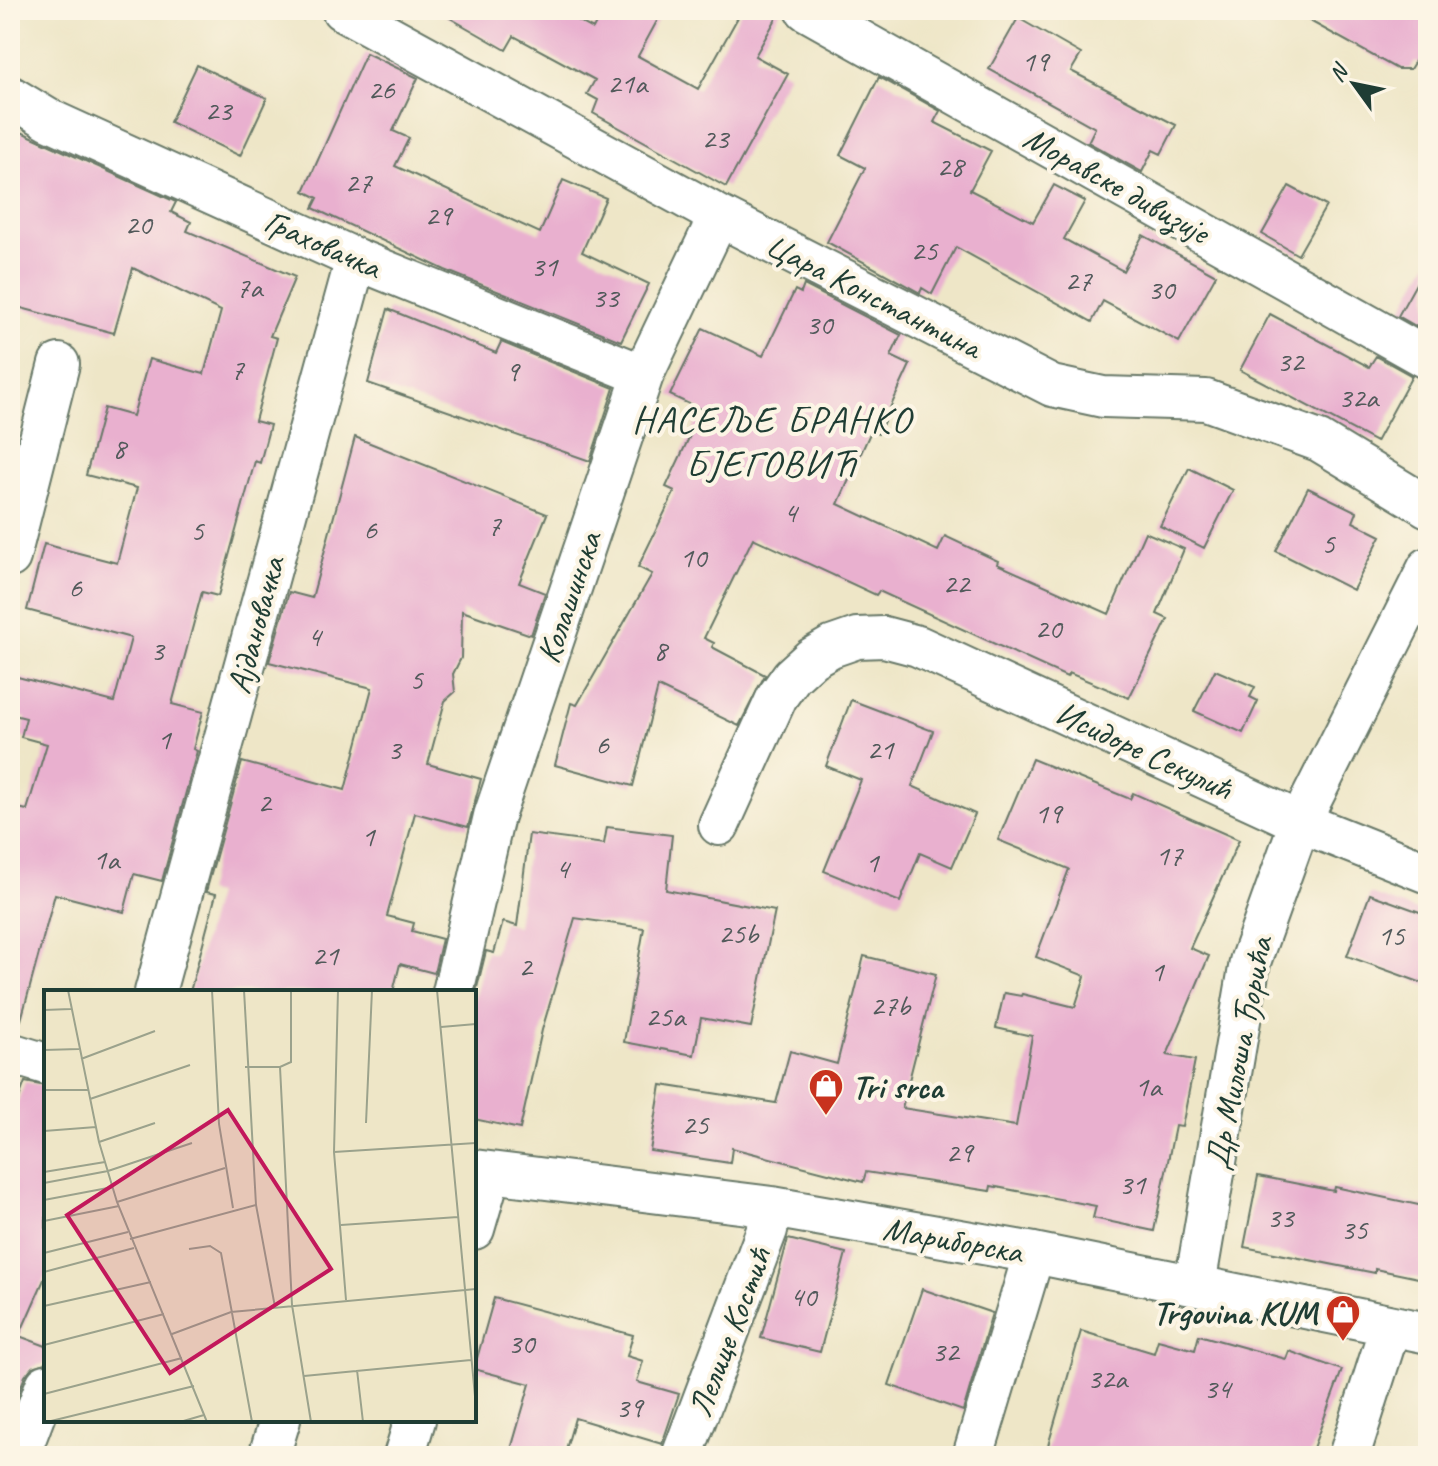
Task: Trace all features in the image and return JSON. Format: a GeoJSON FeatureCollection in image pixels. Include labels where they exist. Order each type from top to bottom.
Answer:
{"type":"FeatureCollection","features":[{"type":"Feature","properties":{"kind":"street","name":"Цара Константина"},"geometry":{"type":"LineString","coordinates":[[342,10],[719,216],[1052,386],[1103,397],[1206,400],[1319,441],[1428,507]]}},
{"type":"Feature","properties":{"kind":"street","name":"Моравске дивизије"},"geometry":{"type":"LineString","coordinates":[[806,10],[1428,359]]}},
{"type":"Feature","properties":{"kind":"street","name":"Граховачка"},"geometry":{"type":"LineString","coordinates":[[10,96],[48,119],[356,259],[643,375]]}},
{"type":"Feature","properties":{"kind":"street","name":"Колашинска"},"geometry":{"type":"LineString","coordinates":[[453,990],[494,816],[643,375],[719,216]]}},
{"type":"Feature","properties":{"kind":"street","name":"Ајдановачка"},"geometry":{"type":"LineString","coordinates":[[156,990],[356,259]]}},
{"type":"Feature","properties":{"kind":"street"},"geometry":{"type":"LineString","coordinates":[[10,557],[59,364]]}},
{"type":"Feature","properties":{"kind":"street","name":"Др Милоша Ђорића"},"geometry":{"type":"LineString","coordinates":[[1195,1285],[1250,962],[1300,822],[1428,568]]}},
{"type":"Feature","properties":{"kind":"street","name":"Исидоре Секулић"},"geometry":{"type":"LineString","coordinates":[[719,825],[784,686],[812,658],[831,647],[857,638],[884,637],[918,646],[1300,822],[1428,873]]}},
{"type":"Feature","properties":{"kind":"street"},"geometry":{"type":"LineString","coordinates":[[476,1215],[482,1172]]}},
{"type":"Feature","properties":{"kind":"street","name":"Мариборска"},"geometry":{"type":"LineString","coordinates":[[482,1172],[772,1207],[1034,1253],[1409,1330]]}},
{"type":"Feature","properties":{"kind":"street","name":"Лелице Костић"},"geometry":{"type":"LineString","coordinates":[[682,1456],[767,1230],[772,1207]]}},
{"type":"Feature","properties":{"kind":"street"},"geometry":{"type":"LineString","coordinates":[[973,1456],[1034,1253]]}},
{"type":"Feature","properties":{"kind":"street"},"geometry":{"type":"LineString","coordinates":[[1349,1456],[1409,1330]]}},
{"type":"Feature","properties":{"kind":"street"},"geometry":{"type":"LineString","coordinates":[[19,1456],[44,1390]]}},
{"type":"Feature","properties":{"kind":"street"},"geometry":{"type":"LineString","coordinates":[[269,1456],[279,1422]]}},
{"type":"Feature","properties":{"kind":"street"},"geometry":{"type":"LineString","coordinates":[[404,1456],[414,1422]]}},
{"type":"Feature","properties":{"kind":"building"},"geometry":{"type":"Polygon","coordinates":[[[436,10],[558,10],[593,29],[603,10],[663,10],[638,56],[698,89],[742,10],[781,10],[755,56],[788,74],[726,187],[593,113],[598,100],[587,94],[595,80],[514,36],[506,50],[436,10]]]}},
{"type":"Feature","properties":{"kind":"building"},"geometry":{"type":"Polygon","coordinates":[[[1290,10],[1428,10],[1428,69],[1415,61],[1410,69],[1397,69],[1290,10]]]}},
{"type":"Feature","properties":{"kind":"building"},"geometry":{"type":"Polygon","coordinates":[[[1018,18],[1081,54],[1071,71],[1176,125],[1161,154],[1153,150],[1142,172],[1088,142],[1095,128],[989,69],[1018,18]]]}},
{"type":"Feature","properties":{"kind":"building"},"geometry":{"type":"Polygon","coordinates":[[[366,53],[418,78],[393,131],[409,138],[395,166],[540,233],[563,180],[606,198],[582,252],[649,284],[621,341],[445,270],[313,208],[318,198],[304,191],[366,53]]]}},
{"type":"Feature","properties":{"kind":"building"},"geometry":{"type":"Polygon","coordinates":[[[197,65],[267,98],[240,156],[170,122],[197,65]]]}},
{"type":"Feature","properties":{"kind":"building"},"geometry":{"type":"Polygon","coordinates":[[[879,77],[940,111],[934,122],[991,151],[970,190],[1033,222],[1054,185],[1085,201],[1064,239],[1123,271],[1143,235],[1216,275],[1179,342],[1103,301],[1092,322],[956,247],[932,294],[922,288],[920,293],[827,242],[865,168],[840,155],[879,77]]]}},
{"type":"Feature","properties":{"kind":"building"},"geometry":{"type":"Polygon","coordinates":[[[19,131],[176,202],[171,212],[191,222],[187,231],[295,277],[270,336],[277,338],[255,421],[270,425],[260,463],[255,461],[218,596],[202,592],[172,704],[203,712],[193,749],[197,751],[162,881],[134,874],[124,912],[55,894],[21,1020],[10,1018],[10,806],[27,810],[47,744],[21,737],[26,718],[10,714],[10,675],[114,702],[131,638],[27,610],[44,544],[117,563],[137,488],[86,475],[104,408],[133,416],[149,359],[204,374],[221,311],[133,268],[114,333],[10,305],[10,151],[19,131]]]}},
{"type":"Feature","properties":{"kind":"building"},"geometry":{"type":"Polygon","coordinates":[[[1289,186],[1326,206],[1298,255],[1262,234],[1289,186]]]}},
{"type":"Feature","properties":{"kind":"building"},"geometry":{"type":"Polygon","coordinates":[[[1428,262],[1428,333],[1398,316],[1428,262]]]}},
{"type":"Feature","properties":{"kind":"building"},"geometry":{"type":"Polygon","coordinates":[[[804,285],[901,335],[891,356],[910,365],[878,434],[871,431],[838,504],[938,551],[945,536],[998,561],[997,564],[1109,614],[1145,532],[1184,549],[1157,614],[1168,619],[1129,698],[1069,673],[1067,677],[879,591],[876,595],[753,538],[704,638],[714,643],[712,647],[765,675],[739,726],[658,687],[633,786],[555,765],[571,703],[577,705],[652,574],[638,567],[675,491],[666,487],[702,410],[670,395],[703,328],[763,356],[795,290],[801,293],[804,285]]]}},
{"type":"Feature","properties":{"kind":"building"},"geometry":{"type":"Polygon","coordinates":[[[388,309],[496,353],[501,342],[614,388],[590,461],[368,383],[388,309]]]}},
{"type":"Feature","properties":{"kind":"building"},"geometry":{"type":"Polygon","coordinates":[[[1270,314],[1369,367],[1376,356],[1412,376],[1376,442],[1240,370],[1270,314]]]}},
{"type":"Feature","properties":{"kind":"building"},"geometry":{"type":"Polygon","coordinates":[[[355,437],[547,514],[519,583],[545,593],[531,635],[462,611],[461,658],[453,674],[455,692],[445,701],[428,764],[481,779],[468,827],[415,813],[387,916],[414,923],[412,931],[442,939],[434,973],[400,964],[394,990],[191,990],[216,894],[206,892],[242,762],[345,790],[372,688],[269,662],[289,592],[312,598],[355,437]]]}},
{"type":"Feature","properties":{"kind":"building"},"geometry":{"type":"Polygon","coordinates":[[[1189,468],[1233,490],[1204,548],[1160,526],[1189,468]]]}},
{"type":"Feature","properties":{"kind":"building"},"geometry":{"type":"Polygon","coordinates":[[[1308,488],[1357,512],[1353,522],[1381,536],[1353,590],[1276,551],[1308,488]]]}},
{"type":"Feature","properties":{"kind":"building"},"geometry":{"type":"Polygon","coordinates":[[[1215,670],[1255,687],[1250,697],[1258,701],[1243,733],[1194,711],[1215,670]]]}},
{"type":"Feature","properties":{"kind":"building"},"geometry":{"type":"Polygon","coordinates":[[[851,700],[933,731],[912,786],[975,814],[952,867],[920,853],[900,902],[824,871],[861,780],[826,766],[851,700]]]}},
{"type":"Feature","properties":{"kind":"building"},"geometry":{"type":"Polygon","coordinates":[[[1032,759],[1130,799],[1133,793],[1239,840],[1190,948],[1209,956],[1167,1055],[1195,1060],[1182,1127],[1175,1126],[1154,1231],[1093,1218],[1096,1206],[991,1186],[990,1191],[866,1172],[863,1182],[732,1148],[730,1163],[650,1151],[661,1085],[776,1103],[790,1051],[837,1064],[864,956],[936,974],[902,1108],[1016,1126],[1032,1036],[996,1028],[1004,993],[1022,994],[1075,1007],[1085,976],[1036,957],[1069,869],[998,840],[1032,759]]]}},
{"type":"Feature","properties":{"kind":"building"},"geometry":{"type":"Polygon","coordinates":[[[607,827],[672,835],[666,890],[775,911],[751,1027],[701,1018],[694,1055],[624,1042],[644,928],[575,918],[542,1030],[520,1129],[476,1119],[476,992],[486,951],[494,953],[503,922],[517,926],[529,834],[604,844],[607,827]]]}},
{"type":"Feature","properties":{"kind":"building"},"geometry":{"type":"Polygon","coordinates":[[[1370,894],[1428,915],[1428,985],[1347,956],[1370,894]]]}},
{"type":"Feature","properties":{"kind":"building"},"geometry":{"type":"Polygon","coordinates":[[[25,1082],[44,1086],[44,1280],[19,1336],[44,1345],[44,1364],[32,1367],[25,1376],[10,1415],[10,1122],[25,1082]]]}},
{"type":"Feature","properties":{"kind":"building"},"geometry":{"type":"Polygon","coordinates":[[[1258,1176],[1334,1191],[1335,1187],[1428,1207],[1428,1280],[1375,1269],[1375,1273],[1244,1247],[1258,1176]]]}},
{"type":"Feature","properties":{"kind":"building"},"geometry":{"type":"Polygon","coordinates":[[[788,1239],[846,1253],[820,1352],[761,1338],[788,1239]]]}},
{"type":"Feature","properties":{"kind":"building"},"geometry":{"type":"Polygon","coordinates":[[[922,1289],[992,1313],[963,1411],[889,1385],[922,1289]]]}},
{"type":"Feature","properties":{"kind":"building"},"geometry":{"type":"Polygon","coordinates":[[[494,1298],[633,1335],[627,1356],[643,1361],[637,1382],[679,1394],[662,1444],[575,1418],[564,1456],[509,1456],[530,1384],[476,1370],[494,1298]]]}},
{"type":"Feature","properties":{"kind":"building"},"geometry":{"type":"Polygon","coordinates":[[[1081,1331],[1154,1353],[1158,1340],[1195,1350],[1199,1335],[1286,1359],[1289,1351],[1342,1370],[1310,1456],[1045,1456],[1081,1331]]]}},
{"type":"Feature","properties":{"kind":"place","name":"Tri srca"},"geometry":{"type":"Point","coordinates":[826,1117]}},
{"type":"Feature","properties":{"kind":"place","name":"Trgovina KUM"},"geometry":{"type":"Point","coordinates":[1343,1343]}},
{"type":"Feature","properties":{"kind":"district","name":"НАСЕЉЕ БРАНКО БЈЕГОВИЋ"},"geometry":{"type":"Point","coordinates":[772,441]}}]}
